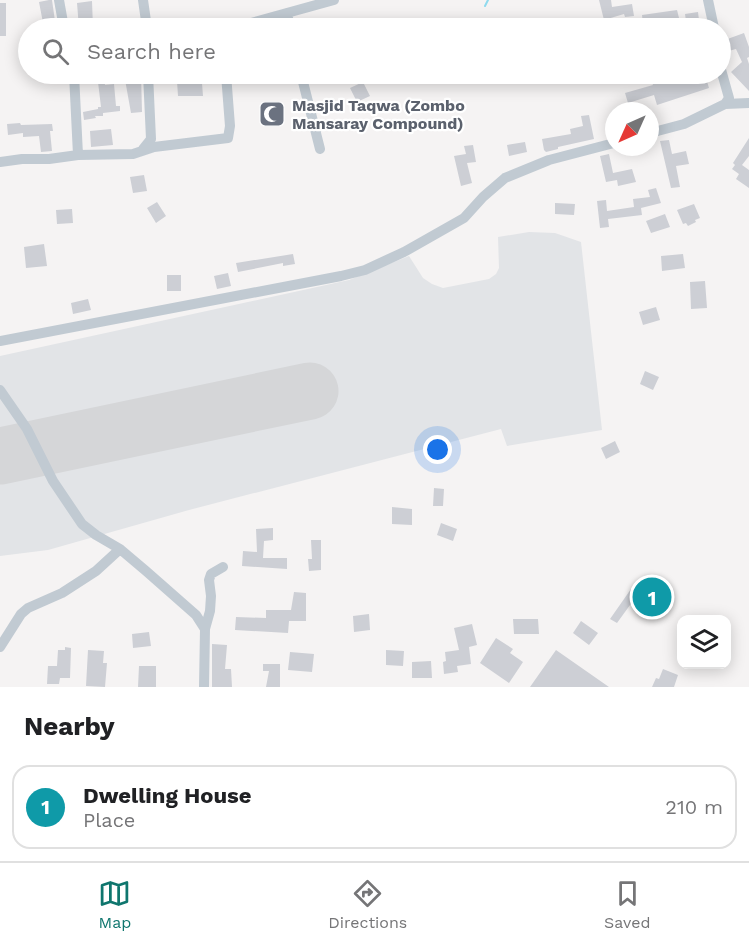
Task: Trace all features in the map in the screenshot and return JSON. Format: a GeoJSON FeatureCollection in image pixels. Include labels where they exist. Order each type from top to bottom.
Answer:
{"type":"FeatureCollection","features":[{"type":"Feature","properties":{"kind":"street"},"geometry":{"type":"LineString","coordinates":[[59,0],[62,18]]}},
{"type":"Feature","properties":{"kind":"street"},"geometry":{"type":"LineString","coordinates":[[143,0],[146,18]]}},
{"type":"Feature","properties":{"kind":"street"},"geometry":{"type":"LineString","coordinates":[[269,18],[334,0]]}},
{"type":"Feature","properties":{"kind":"street"},"geometry":{"type":"LineString","coordinates":[[708,0],[712,18]]}},
{"type":"Feature","properties":{"kind":"street"},"geometry":{"type":"LineString","coordinates":[[287,13],[288,18]]}},
{"type":"Feature","properties":{"kind":"street"},"geometry":{"type":"LineString","coordinates":[[74,84],[78,154]]}},
{"type":"Feature","properties":{"kind":"street"},"geometry":{"type":"LineString","coordinates":[[143,149],[152,139],[149,84]]}},
{"type":"Feature","properties":{"kind":"street"},"geometry":{"type":"LineString","coordinates":[[0,162],[50,159],[78,154],[127,154],[143,149],[228,138],[230,126],[227,84]]}},
{"type":"Feature","properties":{"kind":"street"},"geometry":{"type":"LineString","coordinates":[[304,84],[320,149]]}},
{"type":"Feature","properties":{"kind":"street"},"geometry":{"type":"LineString","coordinates":[[725,84],[729,98],[725,104]]}},
{"type":"Feature","properties":{"kind":"street"},"geometry":{"type":"LineString","coordinates":[[659,131],[684,124],[725,104],[749,104]]}},
{"type":"Feature","properties":{"kind":"street"},"geometry":{"type":"LineString","coordinates":[[0,341],[365,270],[404,252],[464,218],[505,178],[549,160],[605,145]]}},
{"type":"Feature","properties":{"kind":"street"},"geometry":{"type":"LineString","coordinates":[[0,390],[27,429],[47,471],[71,511],[87,529],[120,549],[196,615],[205,628]]}},
{"type":"Feature","properties":{"kind":"street"},"geometry":{"type":"LineString","coordinates":[[0,647],[21,614],[28,608],[62,593],[96,571],[120,549]]}},
{"type":"Feature","properties":{"kind":"street"},"geometry":{"type":"LineString","coordinates":[[204,687],[205,628],[210,611],[209,580],[211,574],[223,567]]}},
{"type":"Feature","properties":{"kind":"shaded area"},"geometry":{"type":"Polygon","coordinates":[[[529,232],[555,233],[581,242],[602,430],[507,446],[501,429],[189,510],[48,550],[0,556],[0,356],[349,280],[409,256],[423,278],[443,288],[489,279],[496,274],[499,268],[498,237],[529,232]]]}},
{"type":"Feature","properties":{"kind":"building"},"geometry":{"type":"Polygon","coordinates":[[[52,0],[55,18],[42,18],[39,2],[52,0]]]}},
{"type":"Feature","properties":{"kind":"building"},"geometry":{"type":"Polygon","coordinates":[[[599,0],[611,0],[612,7],[632,4],[634,16],[625,17],[624,14],[604,18],[599,0]]]}},
{"type":"Feature","properties":{"kind":"building"},"geometry":{"type":"Polygon","coordinates":[[[92,1],[93,18],[78,18],[77,3],[92,1]]]}},
{"type":"Feature","properties":{"kind":"building"},"geometry":{"type":"Polygon","coordinates":[[[0,3],[6,3],[6,36],[0,36],[0,3]]]}},
{"type":"Feature","properties":{"kind":"building"},"geometry":{"type":"Polygon","coordinates":[[[677,10],[679,18],[642,18],[642,15],[677,10]]]}},
{"type":"Feature","properties":{"kind":"building"},"geometry":{"type":"Polygon","coordinates":[[[698,12],[699,18],[686,18],[685,14],[698,12]]]}},
{"type":"Feature","properties":{"kind":"building"},"geometry":{"type":"Polygon","coordinates":[[[744,33],[749,47],[747,58],[749,91],[731,72],[742,62],[736,49],[731,50],[731,38],[744,33]]]}},
{"type":"Feature","properties":{"kind":"building"},"geometry":{"type":"Polygon","coordinates":[[[98,84],[114,84],[116,106],[120,106],[120,111],[103,113],[103,116],[84,120],[83,112],[101,107],[98,84]]]}},
{"type":"Feature","properties":{"kind":"building"},"geometry":{"type":"Polygon","coordinates":[[[126,84],[141,84],[142,112],[131,113],[126,84]]]}},
{"type":"Feature","properties":{"kind":"building"},"geometry":{"type":"Polygon","coordinates":[[[177,84],[202,84],[203,96],[178,96],[177,84]]]}},
{"type":"Feature","properties":{"kind":"building"},"geometry":{"type":"Polygon","coordinates":[[[364,84],[370,96],[357,102],[350,88],[364,84]]]}},
{"type":"Feature","properties":{"kind":"building"},"geometry":{"type":"Polygon","coordinates":[[[653,84],[708,84],[709,88],[659,104],[654,95],[628,102],[625,93],[653,84]]]}},
{"type":"Feature","properties":{"kind":"building"},"geometry":{"type":"Polygon","coordinates":[[[589,115],[594,139],[546,152],[544,150],[542,139],[571,134],[570,129],[583,126],[581,116],[589,115]]]}},
{"type":"Feature","properties":{"kind":"building"},"geometry":{"type":"Polygon","coordinates":[[[20,123],[21,125],[52,124],[53,131],[50,131],[52,151],[41,152],[39,136],[23,137],[23,133],[8,135],[7,124],[20,123]]]}},
{"type":"Feature","properties":{"kind":"building"},"geometry":{"type":"Polygon","coordinates":[[[111,129],[113,145],[91,147],[90,131],[111,129]]]}},
{"type":"Feature","properties":{"kind":"building"},"geometry":{"type":"Polygon","coordinates":[[[749,138],[749,156],[742,165],[749,170],[749,188],[736,179],[739,174],[732,169],[735,165],[733,163],[749,138]]]}},
{"type":"Feature","properties":{"kind":"building"},"geometry":{"type":"Polygon","coordinates":[[[669,140],[672,154],[686,151],[689,164],[676,166],[680,187],[671,188],[660,141],[669,140]]]}},
{"type":"Feature","properties":{"kind":"building"},"geometry":{"type":"Polygon","coordinates":[[[525,142],[527,152],[509,156],[507,145],[525,142]]]}},
{"type":"Feature","properties":{"kind":"building"},"geometry":{"type":"Polygon","coordinates":[[[473,145],[476,162],[467,163],[472,183],[461,186],[454,156],[466,154],[464,146],[473,145]]]}},
{"type":"Feature","properties":{"kind":"building"},"geometry":{"type":"Polygon","coordinates":[[[600,156],[609,156],[613,173],[632,169],[636,182],[618,186],[617,180],[606,182],[600,156]]]}},
{"type":"Feature","properties":{"kind":"building"},"geometry":{"type":"Polygon","coordinates":[[[144,175],[147,191],[133,193],[130,177],[144,175]]]}},
{"type":"Feature","properties":{"kind":"building"},"geometry":{"type":"Polygon","coordinates":[[[656,188],[661,203],[641,208],[642,215],[608,219],[609,227],[600,228],[597,201],[606,200],[607,211],[634,207],[633,199],[650,197],[648,190],[656,188]]]}},
{"type":"Feature","properties":{"kind":"building"},"geometry":{"type":"Polygon","coordinates":[[[157,202],[166,216],[156,223],[147,208],[157,202]]]}},
{"type":"Feature","properties":{"kind":"building"},"geometry":{"type":"Polygon","coordinates":[[[555,203],[575,204],[574,215],[555,214],[555,203]]]}},
{"type":"Feature","properties":{"kind":"building"},"geometry":{"type":"Polygon","coordinates":[[[694,204],[700,218],[688,226],[686,223],[683,224],[677,210],[694,204]]]}},
{"type":"Feature","properties":{"kind":"building"},"geometry":{"type":"Polygon","coordinates":[[[72,209],[73,223],[57,224],[56,210],[72,209]]]}},
{"type":"Feature","properties":{"kind":"building"},"geometry":{"type":"Polygon","coordinates":[[[665,214],[670,227],[651,233],[646,221],[665,214]]]}},
{"type":"Feature","properties":{"kind":"building"},"geometry":{"type":"Polygon","coordinates":[[[44,244],[47,266],[26,268],[24,247],[44,244]]]}},
{"type":"Feature","properties":{"kind":"building"},"geometry":{"type":"Polygon","coordinates":[[[293,254],[295,264],[283,266],[283,263],[238,272],[236,263],[293,254]]]}},
{"type":"Feature","properties":{"kind":"building"},"geometry":{"type":"Polygon","coordinates":[[[683,254],[685,268],[662,271],[661,256],[683,254]]]}},
{"type":"Feature","properties":{"kind":"building"},"geometry":{"type":"Polygon","coordinates":[[[228,273],[231,286],[217,289],[214,276],[228,273]]]}},
{"type":"Feature","properties":{"kind":"building"},"geometry":{"type":"Polygon","coordinates":[[[167,275],[181,275],[181,291],[167,291],[167,275]]]}},
{"type":"Feature","properties":{"kind":"building"},"geometry":{"type":"Polygon","coordinates":[[[705,281],[707,308],[691,309],[690,282],[705,281]]]}},
{"type":"Feature","properties":{"kind":"building"},"geometry":{"type":"Polygon","coordinates":[[[88,299],[91,310],[73,314],[71,303],[88,299]]]}},
{"type":"Feature","properties":{"kind":"building"},"geometry":{"type":"Polygon","coordinates":[[[656,307],[660,320],[643,325],[639,312],[656,307]]]}},
{"type":"Feature","properties":{"kind":"building"},"geometry":{"type":"Polygon","coordinates":[[[645,371],[659,377],[653,390],[640,384],[645,371]]]}},
{"type":"Feature","properties":{"kind":"building"},"geometry":{"type":"Polygon","coordinates":[[[615,441],[620,452],[606,459],[601,448],[615,441]]]}},
{"type":"Feature","properties":{"kind":"building"},"geometry":{"type":"Polygon","coordinates":[[[434,488],[444,489],[443,506],[433,506],[434,488]]]}},
{"type":"Feature","properties":{"kind":"building"},"geometry":{"type":"Polygon","coordinates":[[[392,507],[412,509],[412,525],[392,524],[392,507]]]}},
{"type":"Feature","properties":{"kind":"building"},"geometry":{"type":"Polygon","coordinates":[[[441,523],[457,529],[453,541],[437,535],[441,523]]]}},
{"type":"Feature","properties":{"kind":"building"},"geometry":{"type":"Polygon","coordinates":[[[273,528],[273,540],[264,541],[263,558],[287,558],[287,569],[242,566],[243,551],[257,552],[256,529],[273,528]]]}},
{"type":"Feature","properties":{"kind":"building"},"geometry":{"type":"Polygon","coordinates":[[[311,540],[321,540],[321,570],[309,571],[308,559],[312,559],[311,540]]]}},
{"type":"Feature","properties":{"kind":"building"},"geometry":{"type":"Polygon","coordinates":[[[631,589],[638,594],[617,623],[610,619],[631,589]]]}},
{"type":"Feature","properties":{"kind":"building"},"geometry":{"type":"Polygon","coordinates":[[[294,592],[306,593],[306,621],[289,621],[288,633],[235,630],[236,617],[266,618],[266,610],[291,610],[294,592]]]}},
{"type":"Feature","properties":{"kind":"building"},"geometry":{"type":"Polygon","coordinates":[[[369,614],[370,630],[354,632],[353,616],[369,614]]]}},
{"type":"Feature","properties":{"kind":"building"},"geometry":{"type":"Polygon","coordinates":[[[513,619],[538,619],[539,634],[514,634],[513,619]]]}},
{"type":"Feature","properties":{"kind":"building"},"geometry":{"type":"Polygon","coordinates":[[[581,621],[598,633],[589,645],[573,633],[581,621]]]}},
{"type":"Feature","properties":{"kind":"building"},"geometry":{"type":"Polygon","coordinates":[[[472,624],[477,645],[469,647],[471,664],[457,666],[458,672],[444,674],[445,652],[459,650],[454,628],[472,624]]]}},
{"type":"Feature","properties":{"kind":"building"},"geometry":{"type":"Polygon","coordinates":[[[149,632],[151,646],[133,648],[132,634],[149,632]]]}},
{"type":"Feature","properties":{"kind":"building"},"geometry":{"type":"Polygon","coordinates":[[[496,638],[513,649],[510,653],[523,662],[509,683],[480,663],[496,638]]]}},
{"type":"Feature","properties":{"kind":"building"},"geometry":{"type":"Polygon","coordinates":[[[212,644],[227,645],[225,669],[231,669],[232,687],[212,687],[212,644]]]}},
{"type":"Feature","properties":{"kind":"building"},"geometry":{"type":"Polygon","coordinates":[[[65,647],[71,648],[70,678],[60,678],[59,684],[47,684],[48,666],[57,666],[58,650],[65,650],[65,647]]]}},
{"type":"Feature","properties":{"kind":"building"},"geometry":{"type":"Polygon","coordinates":[[[88,650],[104,651],[103,663],[107,663],[105,687],[86,686],[88,650]]]}},
{"type":"Feature","properties":{"kind":"building"},"geometry":{"type":"Polygon","coordinates":[[[386,650],[404,651],[403,666],[386,665],[386,650]]]}},
{"type":"Feature","properties":{"kind":"building"},"geometry":{"type":"Polygon","coordinates":[[[556,650],[609,687],[530,687],[556,650]]]}},
{"type":"Feature","properties":{"kind":"building"},"geometry":{"type":"Polygon","coordinates":[[[290,652],[314,654],[312,672],[288,670],[290,652]]]}},
{"type":"Feature","properties":{"kind":"building"},"geometry":{"type":"Polygon","coordinates":[[[431,661],[432,678],[412,678],[412,662],[431,661]]]}},
{"type":"Feature","properties":{"kind":"building"},"geometry":{"type":"Polygon","coordinates":[[[263,664],[280,664],[280,687],[266,687],[269,671],[263,671],[263,664]]]}},
{"type":"Feature","properties":{"kind":"building"},"geometry":{"type":"Polygon","coordinates":[[[139,666],[156,666],[156,687],[138,687],[139,666]]]}},
{"type":"Feature","properties":{"kind":"building"},"geometry":{"type":"Polygon","coordinates":[[[663,669],[678,675],[674,687],[652,687],[656,678],[659,679],[663,669]]]}},
{"type":"Feature","properties":{"kind":"waterway"},"geometry":{"type":"LineString","coordinates":[[485,6],[488,0]]}},
{"type":"Feature","properties":{"kind":"runway"},"geometry":{"type":"LineString","coordinates":[[0,456],[310,391]]}},
{"type":"Feature","properties":{"kind":"place","name":"Masjid Taqwa (Zombo Mansaray Compound)"},"geometry":{"type":"Point","coordinates":[272,114]}},
{"type":"Feature","properties":{"kind":"place","name":"Dwelling House"},"geometry":{"type":"Point","coordinates":[652,597]}}]}
